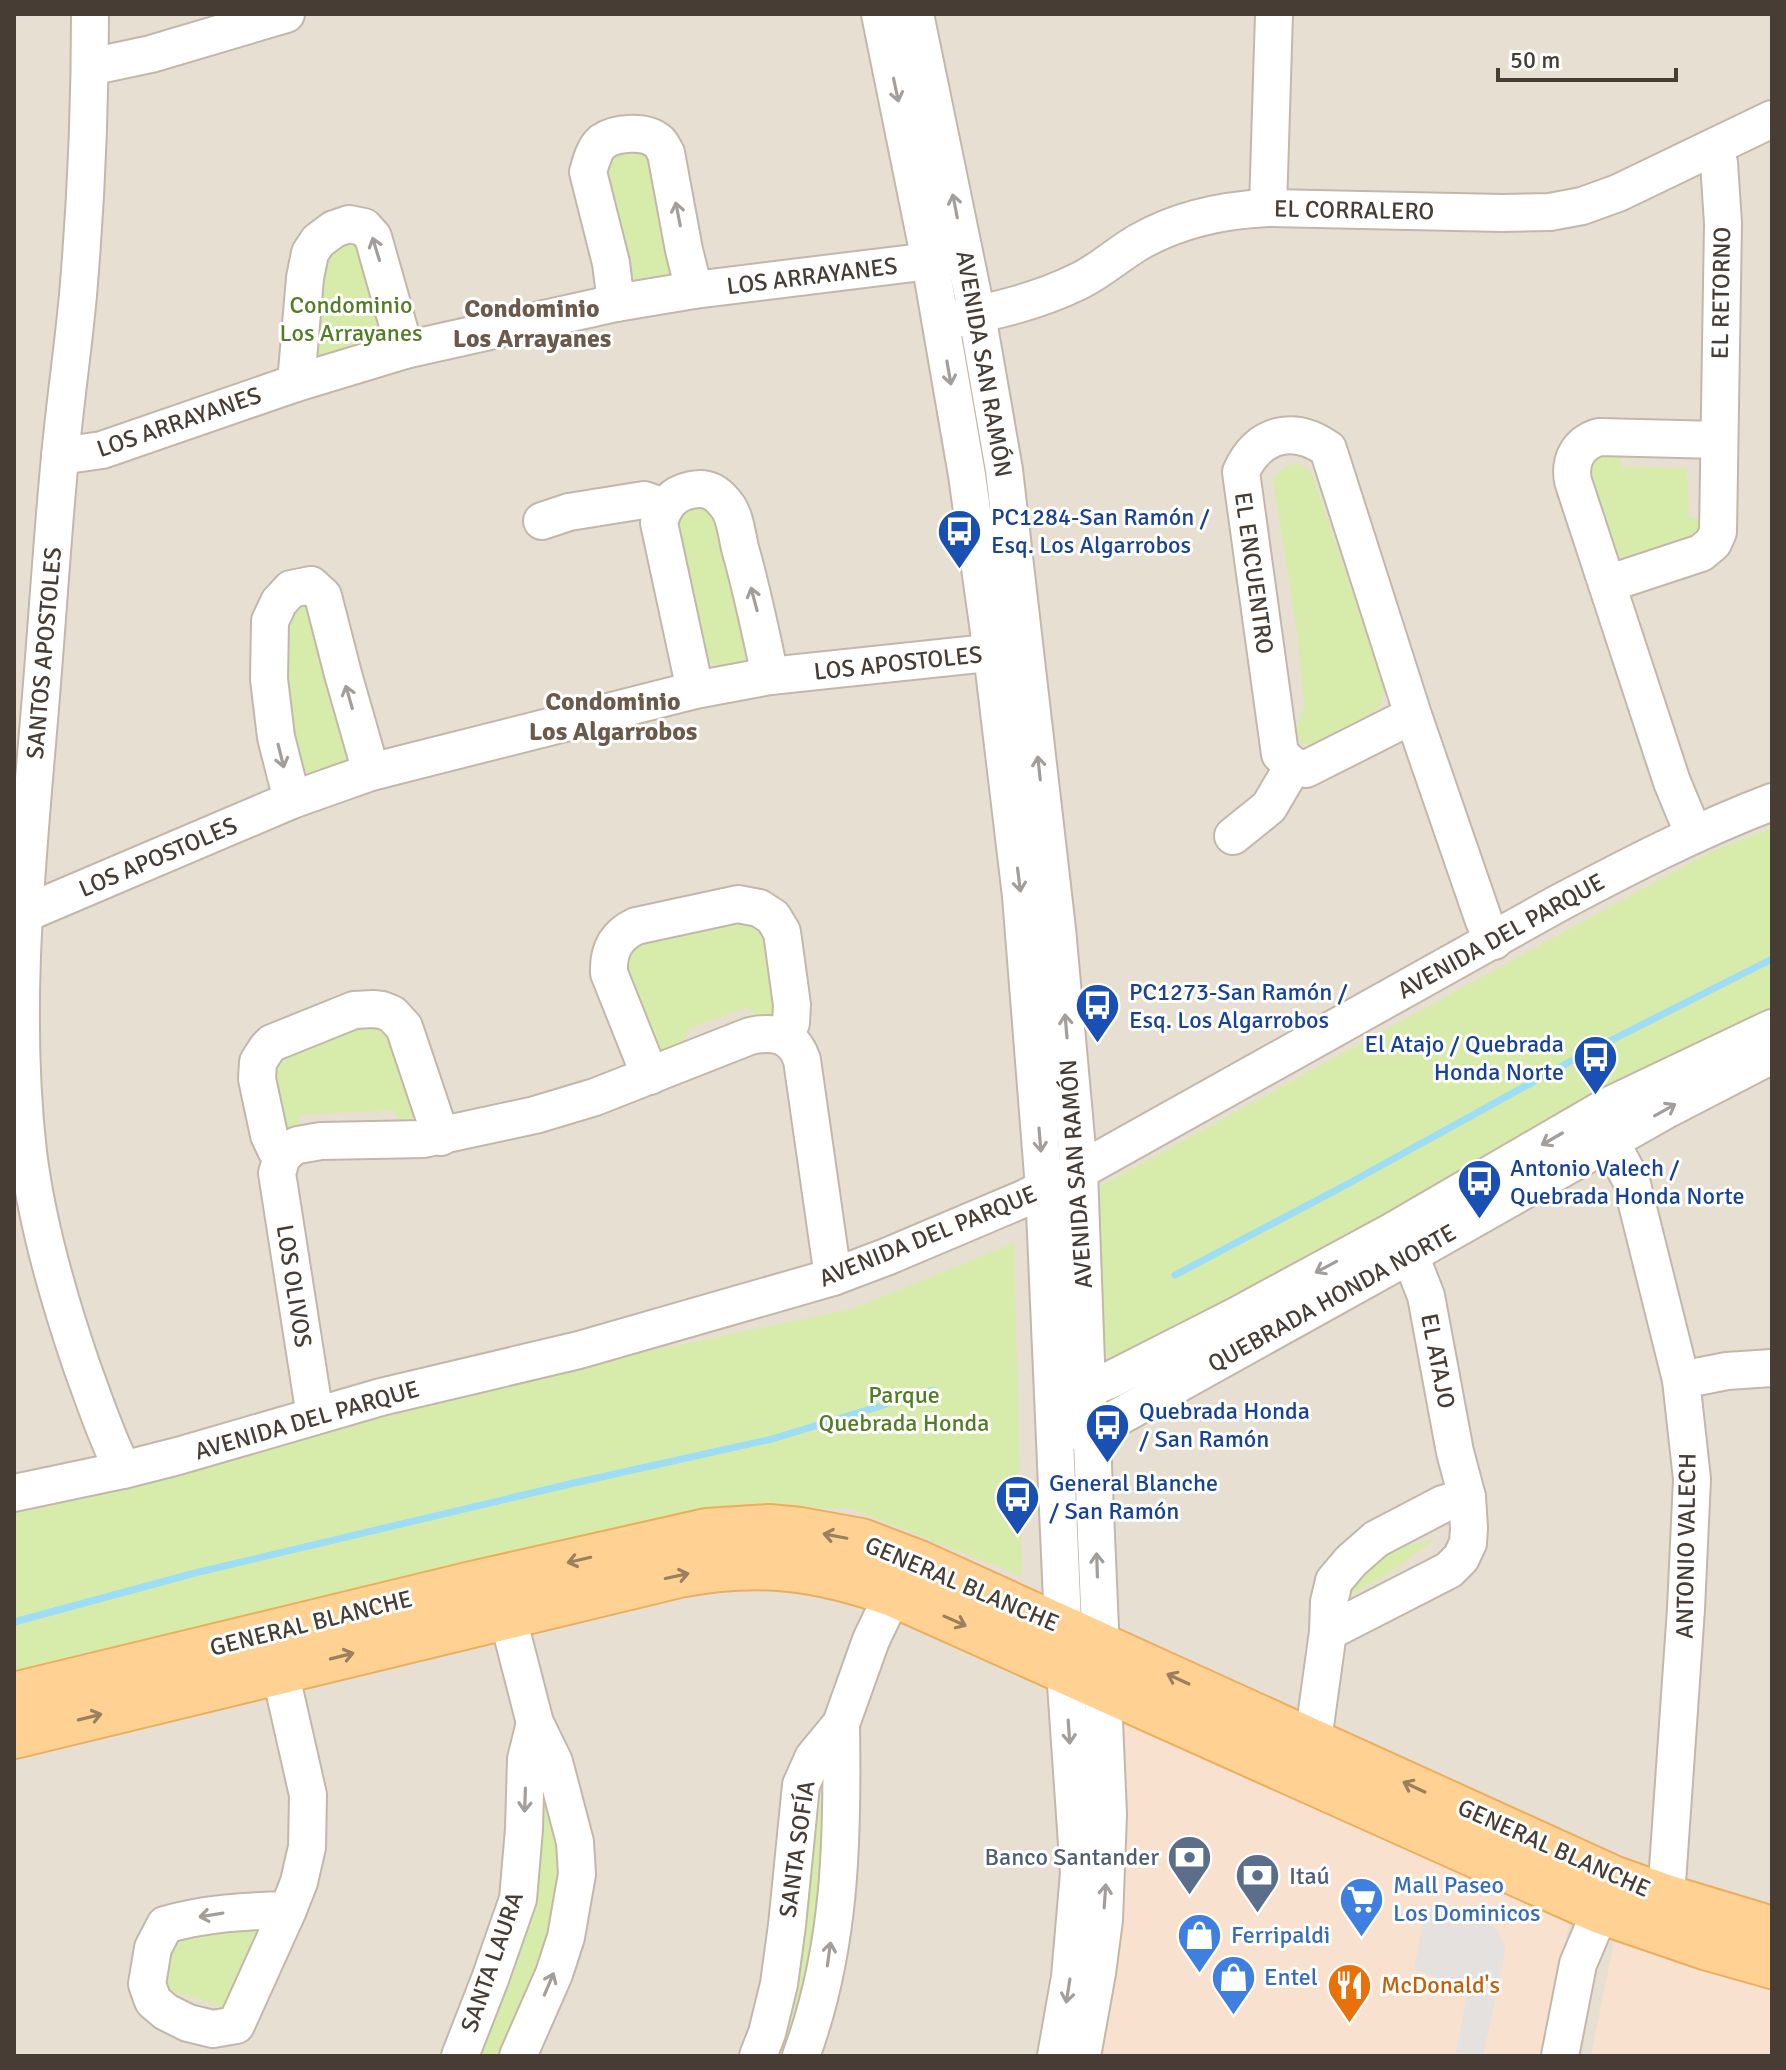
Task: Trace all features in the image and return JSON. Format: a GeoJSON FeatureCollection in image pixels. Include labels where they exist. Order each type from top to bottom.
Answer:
{"type":"FeatureCollection","features":[{"type":"Feature","properties":{"kind":"main road","name":"GENERAL BLANCHE"},"geometry":{"type":"LineString","coordinates":[[14,1736],[275,1652],[502,1597],[707,1531],[769,1527],[831,1534],[891,1551],[1313,1740],[1705,1947],[1772,1966]]}},
{"type":"Feature","properties":{"kind":"main road","name":"GENERAL BLANCHE"},"geometry":{"type":"LineString","coordinates":[[502,1597],[731,1567],[793,1568],[827,1573],[893,1594],[1083,1678],[1608,1895],[1666,1897],[1772,1929]]}},
{"type":"Feature","properties":{"kind":"main road","name":"GENERAL BLANCHE"},"geometry":{"type":"LineString","coordinates":[[14,1695],[275,1652]]}},
{"type":"Feature","properties":{"kind":"street","name":"SANTOS APOSTOLES"},"geometry":{"type":"LineString","coordinates":[[90,14],[86,181],[79,282],[60,456],[24,914],[20,1016],[29,1154],[44,1237],[62,1307],[110,1446],[123,1470]]}},
{"type":"Feature","properties":{"kind":"street"},"geometry":{"type":"LineString","coordinates":[[90,67],[151,54],[286,14]]}},
{"type":"Feature","properties":{"kind":"street","name":"AVENIDA SAN RAMÓN"},"geometry":{"type":"LineString","coordinates":[[880,14],[930,261],[967,475],[1009,651],[1057,929],[1079,1171],[1070,1391],[1054,1432],[1082,1635]]}},
{"type":"Feature","properties":{"kind":"street","name":"AVENIDA SAN RAMÓN"},"geometry":{"type":"LineString","coordinates":[[915,14],[977,315],[1004,470],[1021,896],[1044,1188],[1070,1391],[1091,1429],[1082,1635],[1079,1873],[1070,1977],[1056,2056]]}},
{"type":"Feature","properties":{"kind":"street"},"geometry":{"type":"LineString","coordinates":[[1268,208],[1274,14]]}},
{"type":"Feature","properties":{"kind":"street","name":"EL CORRALERO"},"geometry":{"type":"LineString","coordinates":[[941,322],[1049,294],[1080,281],[1137,243],[1185,221],[1240,209],[1268,208],[1550,212],[1582,206],[1618,193],[1772,119]]}},
{"type":"Feature","properties":{"kind":"street","name":"LOS ARRAYANES"},"geometry":{"type":"LineString","coordinates":[[616,303],[611,263],[588,172],[601,143],[619,135],[645,135],[658,141],[666,153],[694,290]]}},
{"type":"Feature","properties":{"kind":"street","name":"EL RETORNO"},"geometry":{"type":"LineString","coordinates":[[1607,584],[1695,556],[1713,543],[1719,526],[1723,223],[1719,163],[1714,147]]}},
{"type":"Feature","properties":{"kind":"street"},"geometry":{"type":"LineString","coordinates":[[296,383],[310,253],[318,241],[334,229],[349,224],[364,227],[373,237],[405,350]]}},
{"type":"Feature","properties":{"kind":"street","name":"LOS ARRAYANES"},"geometry":{"type":"LineString","coordinates":[[60,456],[102,450],[296,383],[405,350],[616,303],[694,290],[930,261]]}},
{"type":"Feature","properties":{"kind":"street","name":"EL ENCUENTRO"},"geometry":{"type":"LineString","coordinates":[[1293,766],[1280,754],[1278,746],[1241,472],[1253,451],[1264,443],[1275,437],[1297,435],[1308,437],[1328,449],[1413,715],[1484,921],[1494,941]]}},
{"type":"Feature","properties":{"kind":"street"},"geometry":{"type":"LineString","coordinates":[[1694,835],[1672,782],[1572,475],[1572,465],[1578,450],[1599,437],[1719,440]]}},
{"type":"Feature","properties":{"kind":"street"},"geometry":{"type":"LineString","coordinates":[[695,690],[659,523],[664,507],[674,496],[690,490],[705,488],[716,494],[730,509],[758,614],[770,676]]}},
{"type":"Feature","properties":{"kind":"street"},"geometry":{"type":"LineString","coordinates":[[542,521],[569,512],[644,500],[664,507]]}},
{"type":"Feature","properties":{"kind":"street"},"geometry":{"type":"LineString","coordinates":[[292,800],[276,737],[269,679],[270,621],[279,602],[291,589],[311,585],[323,596],[371,772]]}},
{"type":"Feature","properties":{"kind":"street","name":"LOS APOSTOLES"},"geometry":{"type":"LineString","coordinates":[[24,914],[292,800],[371,772],[695,690],[770,676],[1009,651]]}},
{"type":"Feature","properties":{"kind":"street"},"geometry":{"type":"LineString","coordinates":[[1233,836],[1269,807],[1293,766],[1306,769],[1413,715]]}},
{"type":"Feature","properties":{"kind":"street","name":"AVENIDA DEL PARQUE"},"geometry":{"type":"LineString","coordinates":[[14,1493],[123,1470],[381,1397],[579,1350],[833,1277],[886,1257],[1079,1171],[1595,883],[1694,835],[1772,802]]}},
{"type":"Feature","properties":{"kind":"street"},"geometry":{"type":"LineString","coordinates":[[650,1076],[609,973],[609,957],[615,942],[636,926],[738,904],[759,908],[773,917],[782,932],[792,1005],[791,1023],[784,1037]]}},
{"type":"Feature","properties":{"kind":"street","name":"LOS OLIVOS"},"geometry":{"type":"LineString","coordinates":[[315,1416],[277,1179],[277,1168],[282,1157],[269,1135],[257,1079],[258,1062],[272,1043],[354,1010],[373,1009],[392,1014],[404,1027],[441,1137]]}},
{"type":"Feature","properties":{"kind":"street","name":"QUEBRADA HONDA NORTE"},"geometry":{"type":"LineString","coordinates":[[1054,1432],[1091,1429],[1153,1398],[1402,1243],[1603,1128],[1683,1070],[1772,1028]]}},
{"type":"Feature","properties":{"kind":"street"},"geometry":{"type":"LineString","coordinates":[[282,1157],[291,1148],[307,1142],[441,1137],[556,1109],[750,1036],[767,1033],[784,1037],[796,1046],[802,1060],[833,1277]]}},
{"type":"Feature","properties":{"kind":"street","name":"QUEBRADA HONDA NORTE"},"geometry":{"type":"LineString","coordinates":[[1603,1128],[1664,1111],[1772,1055]]}},
{"type":"Feature","properties":{"kind":"street","name":"ANTONIO VALECH"},"geometry":{"type":"LineString","coordinates":[[1603,1128],[1631,1180],[1681,1380],[1692,1479],[1666,1897]]}},
{"type":"Feature","properties":{"kind":"street","name":"QUEBRADA HONDA NORTE"},"geometry":{"type":"LineString","coordinates":[[1070,1391],[1110,1380],[1224,1322],[1402,1243]]}},
{"type":"Feature","properties":{"kind":"street","name":"EL ATAJO"},"geometry":{"type":"LineString","coordinates":[[1328,1632],[1449,1570],[1461,1558],[1468,1543],[1467,1497],[1455,1452],[1426,1296],[1402,1243]]}},
{"type":"Feature","properties":{"kind":"street"},"geometry":{"type":"LineString","coordinates":[[1681,1380],[1727,1371],[1772,1368]]}},
{"type":"Feature","properties":{"kind":"street"},"geometry":{"type":"LineString","coordinates":[[1313,1740],[1334,1581],[1376,1539],[1443,1504],[1467,1497]]}},
{"type":"Feature","properties":{"kind":"street","name":"SANTA SOFÍA"},"geometry":{"type":"LineString","coordinates":[[758,2056],[779,1984],[801,1785],[813,1758],[841,1724],[871,1640],[893,1594]]}},
{"type":"Feature","properties":{"kind":"street","name":"SANTA LAURA"},"geometry":{"type":"LineString","coordinates":[[502,1597],[535,1723],[554,1762],[575,1842],[577,1874],[566,1937],[554,1974],[518,2056]]}},
{"type":"Feature","properties":{"kind":"street"},"geometry":{"type":"LineString","coordinates":[[275,1652],[308,1795],[307,1847],[299,1882],[288,1910]]}},
{"type":"Feature","properties":{"kind":"street","name":"AVENIDA SAN RAMÓN"},"geometry":{"type":"LineString","coordinates":[[1082,2056],[1097,1973],[1107,1868],[1108,1814],[1083,1678]]}},
{"type":"Feature","properties":{"kind":"street","name":"SANTA LAURA"},"geometry":{"type":"LineString","coordinates":[[460,2056],[518,1899],[526,1759],[535,1723]]}},
{"type":"Feature","properties":{"kind":"street","name":"SANTA SOFÍA"},"geometry":{"type":"LineString","coordinates":[[801,2056],[828,1966],[838,1889],[842,1815],[841,1724]]}},
{"type":"Feature","properties":{"kind":"street"},"geometry":{"type":"LineString","coordinates":[[1560,2056],[1578,1964],[1608,1895]]}},
{"type":"Feature","properties":{"kind":"street"},"geometry":{"type":"LineString","coordinates":[[779,1984],[820,1994]]}},
{"type":"Feature","properties":{"kind":"shaded area"},"geometry":{"type":"Polygon","coordinates":[[[14,14],[1772,14],[1772,2056],[14,2056],[14,14]]]}},
{"type":"Feature","properties":{"kind":"shaded area"},"geometry":{"type":"Polygon","coordinates":[[[1125,1721],[1572,1907],[1544,2056],[1102,2056],[1117,1967],[1122,1910],[1121,1729],[1125,1721]]]}},
{"type":"Feature","properties":{"kind":"shaded area"},"geometry":{"type":"Polygon","coordinates":[[[1426,1907],[1479,1921],[1498,1930],[1505,1945],[1483,2056],[1455,2056],[1469,1986],[1414,1970],[1426,1907]]]}},
{"type":"Feature","properties":{"kind":"shaded area"},"geometry":{"type":"Polygon","coordinates":[[[1614,1942],[1772,1988],[1772,2056],[1591,2056],[1614,1942]]]}},
{"type":"Feature","properties":{"kind":"green space","name":"Condominio Los Arrayanes"},"geometry":{"type":"Polygon","coordinates":[[[629,152],[646,154],[656,163],[672,277],[631,284],[605,192],[608,164],[629,152]]]}},
{"type":"Feature","properties":{"kind":"green space","name":"Condominio Los Arrayanes"},"geometry":{"type":"Polygon","coordinates":[[[362,240],[389,337],[318,360],[314,355],[325,258],[333,244],[362,240]]]}},
{"type":"Feature","properties":{"kind":"green space"},"geometry":{"type":"Polygon","coordinates":[[[1620,451],[1622,467],[1687,468],[1689,518],[1705,518],[1695,540],[1627,559],[1612,551],[1589,479],[1598,456],[1620,451]]]}},
{"type":"Feature","properties":{"kind":"green space"},"geometry":{"type":"Polygon","coordinates":[[[1297,463],[1311,471],[1385,688],[1381,705],[1357,726],[1317,748],[1300,742],[1296,730],[1304,705],[1298,640],[1273,478],[1285,467],[1297,463]]]}},
{"type":"Feature","properties":{"kind":"green space","name":"Condominio Los Algarrobos"},"geometry":{"type":"Polygon","coordinates":[[[679,505],[722,509],[749,648],[746,658],[735,668],[722,668],[701,655],[669,520],[679,505]]]}},
{"type":"Feature","properties":{"kind":"green space"},"geometry":{"type":"Polygon","coordinates":[[[301,598],[313,608],[349,743],[347,762],[316,777],[304,769],[294,752],[280,626],[301,598]]]}},
{"type":"Feature","properties":{"kind":"green space"},"geometry":{"type":"Polygon","coordinates":[[[1772,828],[1772,1006],[1653,1067],[1136,1358],[1099,1356],[1084,1195],[1712,851],[1772,828]]]}},
{"type":"Feature","properties":{"kind":"green space"},"geometry":{"type":"Polygon","coordinates":[[[744,919],[764,930],[775,1008],[759,1020],[748,1007],[688,1029],[683,1045],[655,1054],[627,974],[626,954],[633,942],[744,919]]]}},
{"type":"Feature","properties":{"kind":"green space"},"geometry":{"type":"Polygon","coordinates":[[[351,1024],[387,1027],[415,1112],[412,1118],[399,1127],[395,1110],[299,1115],[300,1131],[291,1129],[285,1125],[271,1074],[279,1055],[351,1024]]]}},
{"type":"Feature","properties":{"kind":"green space","name":"Parque Quebrada Honda"},"geometry":{"type":"Polygon","coordinates":[[[1014,1243],[1022,1576],[849,1508],[705,1512],[14,1676],[14,1506],[126,1484],[602,1361],[852,1309],[1014,1243]]]}},
{"type":"Feature","properties":{"kind":"green space"},"geometry":{"type":"Polygon","coordinates":[[[1437,1538],[1389,1573],[1340,1601],[1377,1554],[1437,1538]]]}},
{"type":"Feature","properties":{"kind":"green space"},"geometry":{"type":"Polygon","coordinates":[[[549,1794],[563,1866],[545,1954],[508,2056],[470,2056],[530,1797],[549,1794]]]}},
{"type":"Feature","properties":{"kind":"green space"},"geometry":{"type":"Polygon","coordinates":[[[811,1801],[831,1803],[836,1820],[792,2056],[764,2056],[811,1801]]]}},
{"type":"Feature","properties":{"kind":"green space"},"geometry":{"type":"Polygon","coordinates":[[[270,1923],[228,2008],[174,1992],[156,1980],[161,1936],[270,1923]]]}},
{"type":"Feature","properties":{"kind":"waterway"},"geometry":{"type":"LineString","coordinates":[[1175,1275],[1582,1055],[1772,959]]}},
{"type":"Feature","properties":{"kind":"waterway"},"geometry":{"type":"LineString","coordinates":[[14,1622],[195,1573],[772,1439],[933,1390]]}},
{"type":"Feature","properties":{"kind":"place","name":"PC1284-San Ramón / Esq. Los Algarrobos"},"geometry":{"type":"Point","coordinates":[960,570]}},
{"type":"Feature","properties":{"kind":"place","name":"PC1273-San Ramón / Esq. Los Algarrobos"},"geometry":{"type":"Point","coordinates":[1098,1045]}},
{"type":"Feature","properties":{"kind":"place","name":"El Atajo / Quebrada Honda Norte"},"geometry":{"type":"Point","coordinates":[1595,1097]}},
{"type":"Feature","properties":{"kind":"place","name":"Antonio Valech / Quebrada Honda Norte"},"geometry":{"type":"Point","coordinates":[1479,1221]}},
{"type":"Feature","properties":{"kind":"place","name":"Quebrada Honda / San Ramón"},"geometry":{"type":"Point","coordinates":[1108,1464]}},
{"type":"Feature","properties":{"kind":"place","name":"General Blanche / San Ramón"},"geometry":{"type":"Point","coordinates":[1018,1536]}},
{"type":"Feature","properties":{"kind":"place","name":"Banco Santander"},"geometry":{"type":"Point","coordinates":[1190,1896]}},
{"type":"Feature","properties":{"kind":"place","name":"Itaú"},"geometry":{"type":"Point","coordinates":[1258,1915]}},
{"type":"Feature","properties":{"kind":"place","name":"Mall Paseo Los Dominicos"},"geometry":{"type":"Point","coordinates":[1362,1938]}},
{"type":"Feature","properties":{"kind":"place","name":"Ferripaldi"},"geometry":{"type":"Point","coordinates":[1200,1974]}},
{"type":"Feature","properties":{"kind":"place","name":"Entel"},"geometry":{"type":"Point","coordinates":[1233,2016]}},
{"type":"Feature","properties":{"kind":"place","name":"McDonald's"},"geometry":{"type":"Point","coordinates":[1350,2024]}},
{"type":"Feature","properties":{"kind":"district","name":"Condominio Los Arrayanes"},"geometry":{"type":"Point","coordinates":[532,323]}},
{"type":"Feature","properties":{"kind":"district","name":"Condominio Los Algarrobos"},"geometry":{"type":"Point","coordinates":[613,716]}}]}
